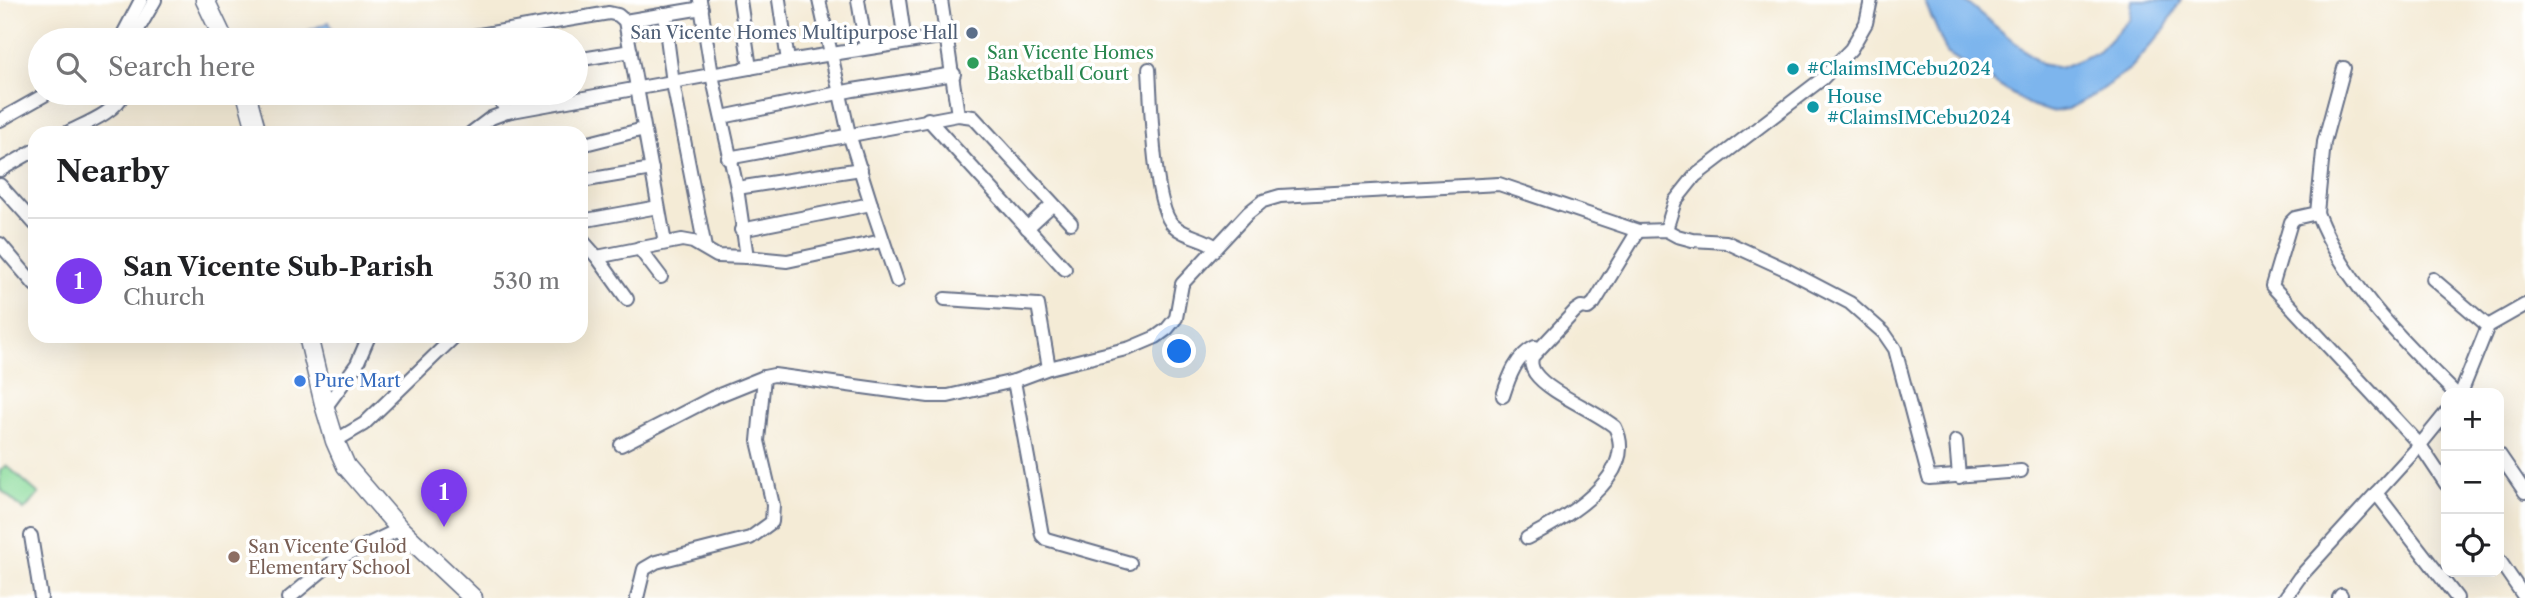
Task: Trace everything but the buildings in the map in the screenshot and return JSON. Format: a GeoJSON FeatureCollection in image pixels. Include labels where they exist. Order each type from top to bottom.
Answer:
{"type":"FeatureCollection","features":[{"type":"Feature","properties":{"kind":"main road"},"geometry":{"type":"LineString","coordinates":[[205,0],[218,28]]}},
{"type":"Feature","properties":{"kind":"main road"},"geometry":{"type":"LineString","coordinates":[[249,105],[255,126]]}},
{"type":"Feature","properties":{"kind":"main road"},"geometry":{"type":"LineString","coordinates":[[310,343],[335,441],[354,475],[400,529],[473,598]]}},
{"type":"Feature","properties":{"kind":"street"},"geometry":{"type":"LineString","coordinates":[[126,28],[141,0]]}},
{"type":"Feature","properties":{"kind":"street"},"geometry":{"type":"LineString","coordinates":[[139,28],[155,0]]}},
{"type":"Feature","properties":{"kind":"street"},"geometry":{"type":"LineString","coordinates":[[740,0],[750,68]]}},
{"type":"Feature","properties":{"kind":"street"},"geometry":{"type":"LineString","coordinates":[[779,0],[788,61]]}},
{"type":"Feature","properties":{"kind":"street"},"geometry":{"type":"LineString","coordinates":[[819,0],[849,134],[897,281]]}},
{"type":"Feature","properties":{"kind":"street"},"geometry":{"type":"LineString","coordinates":[[858,0],[866,48]]}},
{"type":"Feature","properties":{"kind":"street"},"geometry":{"type":"LineString","coordinates":[[899,0],[905,42]]}},
{"type":"Feature","properties":{"kind":"street"},"geometry":{"type":"LineString","coordinates":[[941,0],[958,115]]}},
{"type":"Feature","properties":{"kind":"street"},"geometry":{"type":"LineString","coordinates":[[1666,230],[1675,201],[1695,176],[1822,79],[1851,49],[1866,23],[1871,0]]}},
{"type":"Feature","properties":{"kind":"street"},"geometry":{"type":"LineString","coordinates":[[625,21],[701,4],[728,158],[737,188],[747,257]]}},
{"type":"Feature","properties":{"kind":"street"},"geometry":{"type":"LineString","coordinates":[[521,28],[609,13],[618,15],[625,21],[665,243]]}},
{"type":"Feature","properties":{"kind":"street"},"geometry":{"type":"LineString","coordinates":[[664,14],[673,83],[705,248]]}},
{"type":"Feature","properties":{"kind":"street"},"geometry":{"type":"LineString","coordinates":[[588,98],[788,61],[946,36]]}},
{"type":"Feature","properties":{"kind":"street"},"geometry":{"type":"LineString","coordinates":[[588,58],[631,51]]}},
{"type":"Feature","properties":{"kind":"street"},"geometry":{"type":"LineString","coordinates":[[2344,68],[2324,142],[2317,213],[2326,236],[2368,303],[2450,388]]}},
{"type":"Feature","properties":{"kind":"street"},"geometry":{"type":"LineString","coordinates":[[1149,69],[1155,152],[1165,213],[1179,230],[1216,247]]}},
{"type":"Feature","properties":{"kind":"street"},"geometry":{"type":"LineString","coordinates":[[722,117],[954,74]]}},
{"type":"Feature","properties":{"kind":"street"},"geometry":{"type":"LineString","coordinates":[[0,120],[28,104]]}},
{"type":"Feature","properties":{"kind":"street"},"geometry":{"type":"LineString","coordinates":[[79,126],[116,105]]}},
{"type":"Feature","properties":{"kind":"street"},"geometry":{"type":"LineString","coordinates":[[503,105],[507,112]]}},
{"type":"Feature","properties":{"kind":"street"},"geometry":{"type":"LineString","coordinates":[[480,126],[491,118],[507,112],[546,105]]}},
{"type":"Feature","properties":{"kind":"street"},"geometry":{"type":"LineString","coordinates":[[728,158],[928,119],[958,115],[973,117],[1071,223]]}},
{"type":"Feature","properties":{"kind":"street"},"geometry":{"type":"LineString","coordinates":[[928,119],[1065,269]]}},
{"type":"Feature","properties":{"kind":"street"},"geometry":{"type":"LineString","coordinates":[[588,143],[644,129]]}},
{"type":"Feature","properties":{"kind":"street"},"geometry":{"type":"LineString","coordinates":[[0,170],[28,157]]}},
{"type":"Feature","properties":{"kind":"street"},"geometry":{"type":"LineString","coordinates":[[588,180],[652,169]]}},
{"type":"Feature","properties":{"kind":"street"},"geometry":{"type":"LineString","coordinates":[[737,188],[861,169]]}},
{"type":"Feature","properties":{"kind":"street"},"geometry":{"type":"LineString","coordinates":[[0,184],[28,216]]}},
{"type":"Feature","properties":{"kind":"street"},"geometry":{"type":"LineString","coordinates":[[621,445],[712,398],[764,377],[775,375],[929,396],[948,396],[1014,381],[1049,368],[1130,348],[1156,337],[1175,318],[1182,284],[1248,213],[1263,201],[1280,196],[1499,184],[1638,231],[1666,230],[1692,240],[1726,242],[1850,303],[1884,333],[1895,349],[1929,478],[2021,471]]}},
{"type":"Feature","properties":{"kind":"street"},"geometry":{"type":"LineString","coordinates":[[741,230],[870,204]]}},
{"type":"Feature","properties":{"kind":"street"},"geometry":{"type":"LineString","coordinates":[[1027,228],[1054,204]]}},
{"type":"Feature","properties":{"kind":"street"},"geometry":{"type":"LineString","coordinates":[[588,220],[658,207]]}},
{"type":"Feature","properties":{"kind":"street"},"geometry":{"type":"LineString","coordinates":[[2317,213],[2295,218],[2291,222],[2272,288],[2420,445],[2441,476]]}},
{"type":"Feature","properties":{"kind":"street"},"geometry":{"type":"LineString","coordinates":[[1527,538],[1558,522],[1596,494],[1620,456],[1621,439],[1615,427],[1547,384],[1531,367],[1532,357],[1575,311],[1581,307],[1588,308],[1594,303],[1638,231]]}},
{"type":"Feature","properties":{"kind":"street"},"geometry":{"type":"LineString","coordinates":[[597,257],[681,240],[705,248],[717,256],[787,261],[882,241]]}},
{"type":"Feature","properties":{"kind":"street"},"geometry":{"type":"LineString","coordinates":[[0,244],[28,277]]}},
{"type":"Feature","properties":{"kind":"street"},"geometry":{"type":"LineString","coordinates":[[588,247],[627,299]]}},
{"type":"Feature","properties":{"kind":"street"},"geometry":{"type":"LineString","coordinates":[[639,248],[661,277]]}},
{"type":"Feature","properties":{"kind":"street"},"geometry":{"type":"LineString","coordinates":[[2433,279],[2488,326]]}},
{"type":"Feature","properties":{"kind":"street"},"geometry":{"type":"LineString","coordinates":[[945,299],[1038,305],[1049,368]]}},
{"type":"Feature","properties":{"kind":"street"},"geometry":{"type":"LineString","coordinates":[[2463,388],[2488,326],[2525,305]]}},
{"type":"Feature","properties":{"kind":"street"},"geometry":{"type":"LineString","coordinates":[[325,408],[357,364],[366,343]]}},
{"type":"Feature","properties":{"kind":"street"},"geometry":{"type":"LineString","coordinates":[[335,441],[365,424],[448,343]]}},
{"type":"Feature","properties":{"kind":"street"},"geometry":{"type":"LineString","coordinates":[[1503,396],[1511,373],[1521,358],[1534,348],[1542,346]]}},
{"type":"Feature","properties":{"kind":"street"},"geometry":{"type":"LineString","coordinates":[[638,598],[644,569],[656,562],[750,538],[772,522],[773,505],[758,441],[764,377]]}},
{"type":"Feature","properties":{"kind":"street"},"geometry":{"type":"LineString","coordinates":[[1014,381],[1042,535],[1046,539],[1130,563]]}},
{"type":"Feature","properties":{"kind":"street"},"geometry":{"type":"LineString","coordinates":[[2285,598],[2299,578],[2441,419]]}},
{"type":"Feature","properties":{"kind":"street"},"geometry":{"type":"LineString","coordinates":[[1956,441],[1959,477]]}},
{"type":"Feature","properties":{"kind":"street"},"geometry":{"type":"LineString","coordinates":[[2504,461],[2525,492]]}},
{"type":"Feature","properties":{"kind":"street"},"geometry":{"type":"LineString","coordinates":[[2376,493],[2456,598]]}},
{"type":"Feature","properties":{"kind":"street"},"geometry":{"type":"LineString","coordinates":[[289,598],[335,560],[400,529]]}},
{"type":"Feature","properties":{"kind":"street"},"geometry":{"type":"LineString","coordinates":[[31,536],[41,598]]}},
{"type":"Feature","properties":{"kind":"street"},"geometry":{"type":"LineString","coordinates":[[2504,568],[2522,596]]}},
{"type":"Feature","properties":{"kind":"green space"},"geometry":{"type":"Polygon","coordinates":[[[6,465],[39,494],[24,510],[0,489],[0,471],[6,465]]]}},
{"type":"Feature","properties":{"kind":"water"},"geometry":{"type":"Polygon","coordinates":[[[1924,0],[1964,0],[2041,64],[2060,68],[2098,52],[2130,19],[2132,0],[2181,0],[2164,30],[2131,68],[2094,95],[2068,109],[2051,112],[2028,104],[1947,53],[1924,0]]]}},
{"type":"Feature","properties":{"kind":"water"},"geometry":{"type":"Polygon","coordinates":[[[329,22],[332,28],[315,28],[329,22]]]}},
{"type":"Feature","properties":{"kind":"place","name":"San Vicente Homes Multipurpose Hall"},"geometry":{"type":"Point","coordinates":[972,33]}},
{"type":"Feature","properties":{"kind":"place","name":"San Vicente Homes Basketball Court"},"geometry":{"type":"Point","coordinates":[973,63]}},
{"type":"Feature","properties":{"kind":"place","name":"#ClaimsIMCebu2024"},"geometry":{"type":"Point","coordinates":[1793,69]}},
{"type":"Feature","properties":{"kind":"place","name":"House #ClaimsIMCebu2024"},"geometry":{"type":"Point","coordinates":[1813,107]}},
{"type":"Feature","properties":{"kind":"place","name":"Pure Mart"},"geometry":{"type":"Point","coordinates":[300,381]}},
{"type":"Feature","properties":{"kind":"place","name":"San Vicente Sub-Parish"},"geometry":{"type":"Point","coordinates":[444,527]}},
{"type":"Feature","properties":{"kind":"place","name":"San Vicente Gulod Elementary School"},"geometry":{"type":"Point","coordinates":[234,557]}}]}
